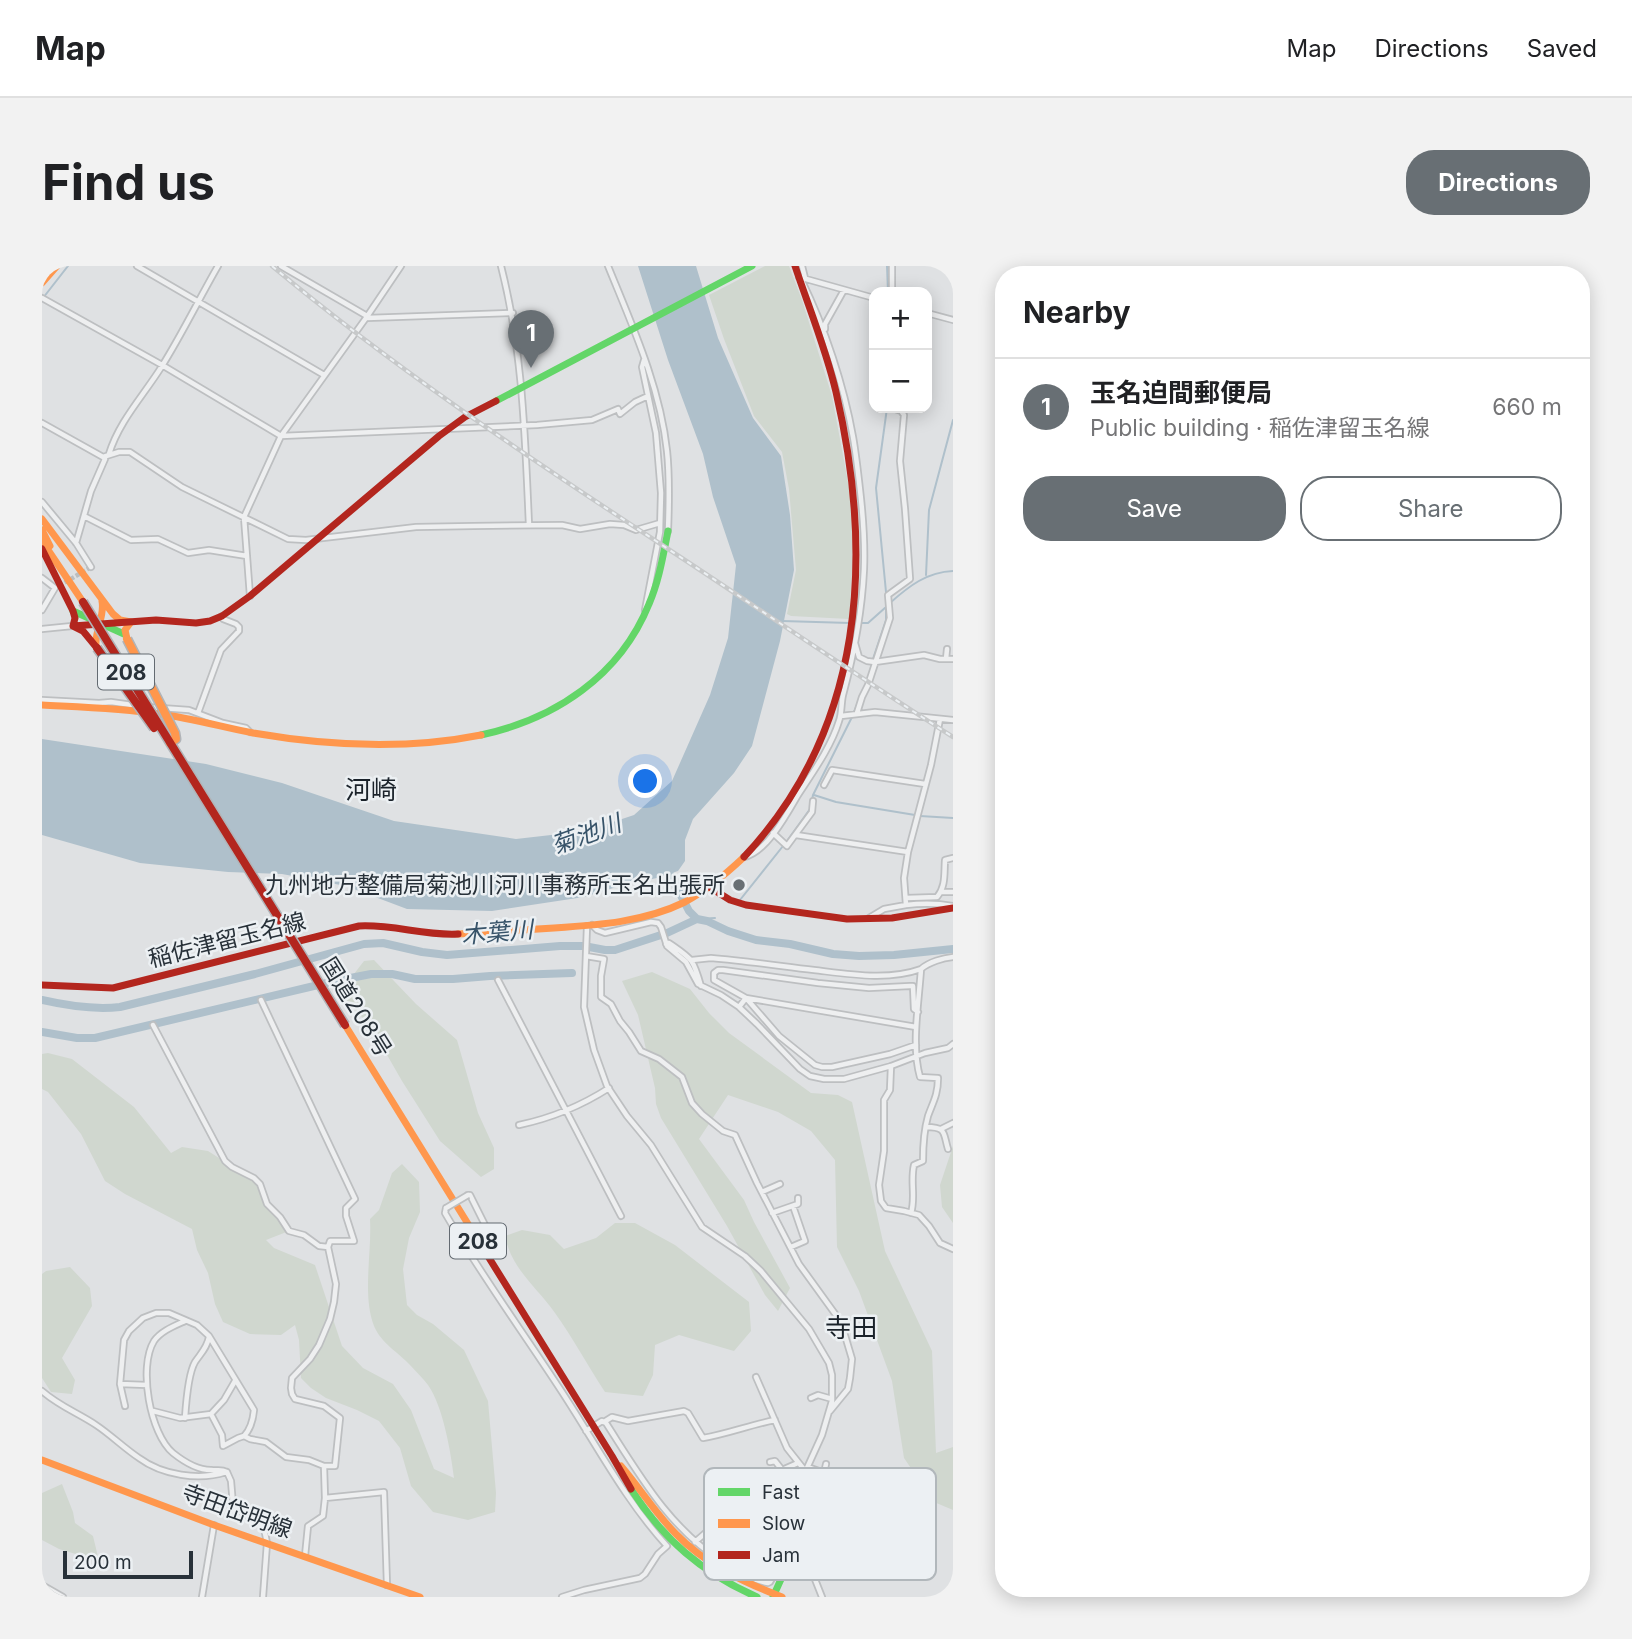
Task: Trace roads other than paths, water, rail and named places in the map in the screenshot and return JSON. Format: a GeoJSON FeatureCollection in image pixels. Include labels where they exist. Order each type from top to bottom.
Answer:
{"type":"FeatureCollection","features":[{"type":"Feature","properties":{"kind":"main road"},"geometry":{"type":"LineString","coordinates":[[42,283],[57,266]]}},
{"type":"Feature","properties":{"kind":"main road"},"geometry":{"type":"LineString","coordinates":[[73,626],[156,620],[196,623],[222,616],[250,596],[465,417],[752,266]]}},
{"type":"Feature","properties":{"kind":"main road","name":"稲佐津留玉名線"},"geometry":{"type":"LineString","coordinates":[[42,985],[113,988],[373,924],[435,935],[589,925],[636,918],[664,911],[711,888],[744,857],[763,836],[804,775],[829,721],[845,664],[856,594],[858,542],[854,493],[842,421],[821,342],[801,277],[795,266]]}},
{"type":"Feature","properties":{"kind":"main road"},"geometry":{"type":"LineString","coordinates":[[42,519],[113,614],[120,620],[131,622]]}},
{"type":"Feature","properties":{"kind":"main road","name":"国道208号"},"geometry":{"type":"LineString","coordinates":[[42,530],[68,579]]}},
{"type":"Feature","properties":{"kind":"main road"},"geometry":{"type":"LineString","coordinates":[[42,702],[172,715],[250,732],[330,741],[403,745],[445,743],[485,736],[541,715],[575,696],[593,684],[617,658],[650,603],[668,531]]}},
{"type":"Feature","properties":{"kind":"main road","name":"国道208号"},"geometry":{"type":"LineString","coordinates":[[42,541],[83,602],[345,1026],[590,1429],[662,1532],[704,1559]]}},
{"type":"Feature","properties":{"kind":"main road"},"geometry":{"type":"LineString","coordinates":[[42,549],[73,611],[73,626]]}},
{"type":"Feature","properties":{"kind":"main road"},"geometry":{"type":"LineString","coordinates":[[97,648],[95,635],[104,609],[101,598]]}},
{"type":"Feature","properties":{"kind":"main road"},"geometry":{"type":"LineString","coordinates":[[73,611],[126,637]]}},
{"type":"Feature","properties":{"kind":"main road"},"geometry":{"type":"LineString","coordinates":[[131,622],[126,626],[126,637],[176,733],[176,739],[170,743]]}},
{"type":"Feature","properties":{"kind":"main road"},"geometry":{"type":"LineString","coordinates":[[73,626],[83,631],[97,648],[173,756],[183,766]]}},
{"type":"Feature","properties":{"kind":"main road"},"geometry":{"type":"LineString","coordinates":[[711,888],[730,900],[757,908],[847,919],[892,918],[953,907]]}},
{"type":"Feature","properties":{"kind":"main road","name":"寺田岱明線"},"geometry":{"type":"LineString","coordinates":[[42,1460],[214,1525],[420,1597]]}},
{"type":"Feature","properties":{"kind":"main road","name":"国道208号"},"geometry":{"type":"LineString","coordinates":[[675,1539],[704,1567]]}},
{"type":"Feature","properties":{"kind":"main road","name":"国道208号"},"geometry":{"type":"LineString","coordinates":[[722,1580],[757,1597]]}},
{"type":"Feature","properties":{"kind":"main road","name":"国道208号"},"geometry":{"type":"LineString","coordinates":[[741,1580],[777,1596]]}},
{"type":"Feature","properties":{"kind":"street"},"geometry":{"type":"LineString","coordinates":[[137,266],[324,375]]}},
{"type":"Feature","properties":{"kind":"street"},"geometry":{"type":"LineString","coordinates":[[109,454],[127,417],[162,365],[218,266]]}},
{"type":"Feature","properties":{"kind":"street"},"geometry":{"type":"LineString","coordinates":[[281,266],[367,317],[513,313]]}},
{"type":"Feature","properties":{"kind":"street"},"geometry":{"type":"LineString","coordinates":[[250,596],[244,517],[281,436],[401,266]]}},
{"type":"Feature","properties":{"kind":"street"},"geometry":{"type":"LineString","coordinates":[[501,266],[513,313],[522,387],[529,525]]}},
{"type":"Feature","properties":{"kind":"street"},"geometry":{"type":"LineString","coordinates":[[608,266],[635,327],[660,414],[667,449],[668,531]]}},
{"type":"Feature","properties":{"kind":"street"},"geometry":{"type":"LineString","coordinates":[[744,857],[758,851],[773,833],[833,737],[841,716],[855,642],[864,568],[861,502],[853,436],[825,335],[801,277],[802,266]]}},
{"type":"Feature","properties":{"kind":"street"},"geometry":{"type":"LineString","coordinates":[[891,266],[892,287]]}},
{"type":"Feature","properties":{"kind":"street"},"geometry":{"type":"LineString","coordinates":[[801,277],[869,297]]}},
{"type":"Feature","properties":{"kind":"street"},"geometry":{"type":"LineString","coordinates":[[825,335],[825,324],[844,290]]}},
{"type":"Feature","properties":{"kind":"street"},"geometry":{"type":"LineString","coordinates":[[42,298],[281,436],[525,426],[592,420],[618,409],[620,414],[648,396]]}},
{"type":"Feature","properties":{"kind":"street"},"geometry":{"type":"LineString","coordinates":[[932,314],[953,320]]}},
{"type":"Feature","properties":{"kind":"street"},"geometry":{"type":"LineString","coordinates":[[644,359],[642,367],[656,433],[661,476],[660,523],[644,615]]}},
{"type":"Feature","properties":{"kind":"street"},"geometry":{"type":"LineString","coordinates":[[854,714],[890,618],[888,595],[910,579],[900,461],[902,413]]}},
{"type":"Feature","properties":{"kind":"street"},"geometry":{"type":"LineString","coordinates":[[42,423],[103,457]]}},
{"type":"Feature","properties":{"kind":"street"},"geometry":{"type":"LineString","coordinates":[[103,457],[130,453],[181,487],[288,539],[306,540],[416,527],[562,525],[580,529],[610,524],[624,525],[636,530],[660,523]]}},
{"type":"Feature","properties":{"kind":"street"},"geometry":{"type":"LineString","coordinates":[[76,543],[91,491],[105,458],[103,457]]}},
{"type":"Feature","properties":{"kind":"street"},"geometry":{"type":"LineString","coordinates":[[42,502],[76,543],[91,567]]}},
{"type":"Feature","properties":{"kind":"street"},"geometry":{"type":"LineString","coordinates":[[83,516],[131,540],[158,539],[188,553],[209,550],[247,556]]}},
{"type":"Feature","properties":{"kind":"street"},"geometry":{"type":"LineString","coordinates":[[42,578],[55,588],[42,610]]}},
{"type":"Feature","properties":{"kind":"street"},"geometry":{"type":"LineString","coordinates":[[198,713],[221,650],[239,631],[236,624],[223,619],[222,616]]}},
{"type":"Feature","properties":{"kind":"street"},"geometry":{"type":"LineString","coordinates":[[42,629],[73,626]]}},
{"type":"Feature","properties":{"kind":"street"},"geometry":{"type":"LineString","coordinates":[[855,642],[859,657],[867,662],[924,655],[953,659]]}},
{"type":"Feature","properties":{"kind":"street"},"geometry":{"type":"LineString","coordinates":[[946,659],[947,649]]}},
{"type":"Feature","properties":{"kind":"street"},"geometry":{"type":"LineString","coordinates":[[42,702],[111,702],[189,710],[212,720],[246,728],[250,732]]}},
{"type":"Feature","properties":{"kind":"street"},"geometry":{"type":"LineString","coordinates":[[841,716],[875,712],[953,720]]}},
{"type":"Feature","properties":{"kind":"street"},"geometry":{"type":"LineString","coordinates":[[906,902],[904,878],[908,852],[940,719]]}},
{"type":"Feature","properties":{"kind":"street"},"geometry":{"type":"LineString","coordinates":[[814,756],[833,737]]}},
{"type":"Feature","properties":{"kind":"street"},"geometry":{"type":"LineString","coordinates":[[824,785],[832,769],[925,784]]}},
{"type":"Feature","properties":{"kind":"street"},"geometry":{"type":"LineString","coordinates":[[773,833],[785,844],[796,835],[812,812],[813,801]]}},
{"type":"Feature","properties":{"kind":"street"},"geometry":{"type":"LineString","coordinates":[[796,835],[908,852]]}},
{"type":"Feature","properties":{"kind":"street"},"geometry":{"type":"LineString","coordinates":[[941,892],[945,860],[953,858]]}},
{"type":"Feature","properties":{"kind":"street"},"geometry":{"type":"LineString","coordinates":[[868,919],[884,909],[953,891]]}},
{"type":"Feature","properties":{"kind":"street"},"geometry":{"type":"LineString","coordinates":[[906,902],[938,903],[953,907]]}},
{"type":"Feature","properties":{"kind":"street"},"geometry":{"type":"LineString","coordinates":[[808,1468],[830,1412],[832,1375],[829,1363],[809,1329],[752,1262],[702,1227],[651,1145],[627,1116],[609,1088],[596,1059],[584,1007],[589,925],[602,933],[658,923],[665,943],[685,962],[698,984],[739,1007],[810,1076],[844,1079],[953,1045]]}},
{"type":"Feature","properties":{"kind":"street"},"geometry":{"type":"LineString","coordinates":[[665,943],[692,960],[701,987]]}},
{"type":"Feature","properties":{"kind":"street"},"geometry":{"type":"LineString","coordinates":[[586,956],[604,959],[601,997],[611,1004],[640,1051],[659,1059],[682,1077],[692,1103],[702,1114],[723,1130],[735,1135],[799,1264],[841,1322],[852,1359],[848,1389],[830,1412]]}},
{"type":"Feature","properties":{"kind":"street"},"geometry":{"type":"LineString","coordinates":[[692,960],[711,958],[837,973],[895,975],[907,974],[938,960],[953,957]]}},
{"type":"Feature","properties":{"kind":"street"},"geometry":{"type":"LineString","coordinates":[[911,1213],[914,1203],[914,1166],[923,1161],[926,1127],[938,1091],[938,1079],[920,1077],[916,1027],[921,969]]}},
{"type":"Feature","properties":{"kind":"street"},"geometry":{"type":"LineString","coordinates":[[916,1045],[890,1054],[832,1067],[815,1065],[779,1036],[746,998],[714,980],[714,973],[723,970],[869,988],[913,986],[914,1009],[918,1012]]}},
{"type":"Feature","properties":{"kind":"street"},"geometry":{"type":"LineString","coordinates":[[498,980],[621,1216]]}},
{"type":"Feature","properties":{"kind":"street"},"geometry":{"type":"LineString","coordinates":[[739,1007],[746,998]]}},
{"type":"Feature","properties":{"kind":"street"},"geometry":{"type":"LineString","coordinates":[[746,998],[916,1027]]}},
{"type":"Feature","properties":{"kind":"street"},"geometry":{"type":"LineString","coordinates":[[244,1436],[266,1442],[286,1457],[335,1466],[340,1418],[324,1406],[295,1399],[290,1388],[292,1378],[319,1345],[330,1319],[336,1284],[328,1247],[330,1241],[354,1241],[346,1208],[355,1199],[261,1000]]}},
{"type":"Feature","properties":{"kind":"street"},"geometry":{"type":"LineString","coordinates":[[153,1025],[225,1161],[261,1184],[267,1204],[289,1231],[304,1235],[319,1246],[328,1247]]}},
{"type":"Feature","properties":{"kind":"street"},"geometry":{"type":"LineString","coordinates":[[891,1066],[890,1090],[884,1100],[881,1201],[886,1208],[919,1215],[940,1242],[953,1248]]}},
{"type":"Feature","properties":{"kind":"street"},"geometry":{"type":"LineString","coordinates":[[519,1125],[566,1112],[609,1088]]}},
{"type":"Feature","properties":{"kind":"street"},"geometry":{"type":"LineString","coordinates":[[940,1129],[953,1123]]}},
{"type":"Feature","properties":{"kind":"street"},"geometry":{"type":"LineString","coordinates":[[926,1127],[940,1129],[947,1135],[948,1150]]}},
{"type":"Feature","properties":{"kind":"street"},"geometry":{"type":"LineString","coordinates":[[762,1192],[780,1184]]}},
{"type":"Feature","properties":{"kind":"street"},"geometry":{"type":"LineString","coordinates":[[478,1242],[489,1233],[468,1195],[446,1208],[445,1213],[480,1270],[590,1429],[629,1498],[648,1525],[675,1539],[695,1542],[704,1549]]}},
{"type":"Feature","properties":{"kind":"street"},"geometry":{"type":"LineString","coordinates":[[772,1213],[798,1204],[798,1198]]}},
{"type":"Feature","properties":{"kind":"street"},"geometry":{"type":"LineString","coordinates":[[791,1247],[806,1241],[793,1206]]}},
{"type":"Feature","properties":{"kind":"street"},"geometry":{"type":"LineString","coordinates":[[125,1406],[120,1384],[124,1340],[143,1318],[169,1313],[197,1325],[209,1336],[254,1410],[248,1432],[223,1446],[222,1435],[211,1414]]}},
{"type":"Feature","properties":{"kind":"street"},"geometry":{"type":"LineString","coordinates":[[186,1321],[161,1333],[148,1358],[152,1411],[162,1439],[173,1453],[192,1466],[227,1472],[231,1481],[233,1505],[262,1525],[267,1543],[263,1597]]}},
{"type":"Feature","properties":{"kind":"street"},"geometry":{"type":"LineString","coordinates":[[186,1418],[191,1374],[209,1336]]}},
{"type":"Feature","properties":{"kind":"street"},"geometry":{"type":"LineString","coordinates":[[756,1377],[787,1448],[804,1468]]}},
{"type":"Feature","properties":{"kind":"street"},"geometry":{"type":"LineString","coordinates":[[152,1411],[180,1418],[211,1414],[236,1381]]}},
{"type":"Feature","properties":{"kind":"street"},"geometry":{"type":"LineString","coordinates":[[120,1384],[148,1385]]}},
{"type":"Feature","properties":{"kind":"street"},"geometry":{"type":"LineString","coordinates":[[42,1391],[69,1411],[95,1424],[142,1461],[187,1476],[201,1477],[227,1472]]}},
{"type":"Feature","properties":{"kind":"street"},"geometry":{"type":"LineString","coordinates":[[811,1398],[818,1395],[832,1399]]}},
{"type":"Feature","properties":{"kind":"street"},"geometry":{"type":"LineString","coordinates":[[590,1429],[612,1417],[628,1421],[684,1411],[688,1412],[703,1438],[775,1420]]}},
{"type":"Feature","properties":{"kind":"street"},"geometry":{"type":"LineString","coordinates":[[604,1422],[652,1495],[675,1539]]}},
{"type":"Feature","properties":{"kind":"street"},"geometry":{"type":"LineString","coordinates":[[770,1462],[775,1461],[780,1468]]}},
{"type":"Feature","properties":{"kind":"street"},"geometry":{"type":"LineString","coordinates":[[787,1468],[798,1463]]}},
{"type":"Feature","properties":{"kind":"street"},"geometry":{"type":"LineString","coordinates":[[825,1468],[826,1464]]}},
{"type":"Feature","properties":{"kind":"street"},"geometry":{"type":"LineString","coordinates":[[305,1556],[308,1526],[323,1516],[324,1466]]}},
{"type":"Feature","properties":{"kind":"street"},"geometry":{"type":"LineString","coordinates":[[325,1498],[384,1492],[387,1586]]}},
{"type":"Feature","properties":{"kind":"street"},"geometry":{"type":"LineString","coordinates":[[202,1597],[214,1525]]}},
{"type":"Feature","properties":{"kind":"street"},"geometry":{"type":"LineString","coordinates":[[695,1542],[704,1534]]}},
{"type":"Feature","properties":{"kind":"street"},"geometry":{"type":"LineString","coordinates":[[562,1597],[640,1578],[657,1554],[675,1539]]}},
{"type":"Feature","properties":{"kind":"street"},"geometry":{"type":"LineString","coordinates":[[815,1580],[822,1597]]}},
{"type":"Feature","properties":{"kind":"street"},"geometry":{"type":"LineString","coordinates":[[42,1585],[63,1597]]}},
{"type":"Feature","properties":{"kind":"water","name":"菊池川"},"geometry":{"type":"Polygon","coordinates":[[[638,266],[696,266],[718,338],[753,418],[781,456],[790,515],[794,570],[780,641],[752,746],[734,773],[693,819],[685,840],[685,861],[678,871],[584,897],[492,911],[407,909],[346,886],[282,874],[228,872],[140,863],[42,835],[42,739],[206,764],[282,783],[394,821],[516,839],[586,831],[634,815],[672,781],[710,695],[728,638],[736,565],[713,497],[703,454],[668,360],[638,266]]]}},
{"type":"Feature","properties":{"kind":"waterway"},"geometry":{"type":"LineString","coordinates":[[43,298],[68,266]]}},
{"type":"Feature","properties":{"kind":"waterway"},"geometry":{"type":"LineString","coordinates":[[887,266],[888,287]]}},
{"type":"Feature","properties":{"kind":"waterway"},"geometry":{"type":"LineString","coordinates":[[873,659],[886,620],[886,592],[876,488],[886,413]]}},
{"type":"Feature","properties":{"kind":"waterway"},"geometry":{"type":"LineString","coordinates":[[926,575],[929,510],[953,420]]}},
{"type":"Feature","properties":{"kind":"waterway"},"geometry":{"type":"LineString","coordinates":[[890,603],[919,581],[935,574],[953,571]]}},
{"type":"Feature","properties":{"kind":"waterway"},"geometry":{"type":"LineString","coordinates":[[859,623],[868,623],[886,607]]}},
{"type":"Feature","properties":{"kind":"waterway"},"geometry":{"type":"LineString","coordinates":[[782,621],[850,623]]}},
{"type":"Feature","properties":{"kind":"waterway"},"geometry":{"type":"LineString","coordinates":[[869,676],[872,665]]}},
{"type":"Feature","properties":{"kind":"waterway"},"geometry":{"type":"LineString","coordinates":[[862,692],[867,682]]}},
{"type":"Feature","properties":{"kind":"waterway"},"geometry":{"type":"LineString","coordinates":[[854,712],[860,698]]}},
{"type":"Feature","properties":{"kind":"waterway"},"geometry":{"type":"LineString","coordinates":[[812,800],[852,717]]}},
{"type":"Feature","properties":{"kind":"waterway"},"geometry":{"type":"LineString","coordinates":[[814,795],[836,802],[915,815]]}},
{"type":"Feature","properties":{"kind":"waterway"},"geometry":{"type":"LineString","coordinates":[[787,841],[810,809]]}},
{"type":"Feature","properties":{"kind":"waterway"},"geometry":{"type":"LineString","coordinates":[[920,816],[953,818]]}},
{"type":"Feature","properties":{"kind":"waterway"},"geometry":{"type":"LineString","coordinates":[[740,900],[783,846]]}},
{"type":"Feature","properties":{"kind":"waterway"},"geometry":{"type":"LineString","coordinates":[[665,865],[689,911],[697,919]]}},
{"type":"Feature","properties":{"kind":"waterway","name":"木葉川"},"geometry":{"type":"LineString","coordinates":[[697,919],[715,918]]}},
{"type":"Feature","properties":{"kind":"waterway","name":"木葉川"},"geometry":{"type":"LineString","coordinates":[[42,1000],[81,1007],[120,1007],[364,944],[383,943],[447,955],[560,946],[615,950],[667,933],[697,919],[756,940],[790,944],[833,954],[894,955],[953,949]]}},
{"type":"Feature","properties":{"kind":"waterway"},"geometry":{"type":"LineString","coordinates":[[42,1032],[95,1038],[371,974],[392,974],[415,979],[453,979],[572,973]]}},
{"type":"Feature","properties":{"kind":"tunnel"},"geometry":{"type":"LineString","coordinates":[[59,586],[91,567]]}},
{"type":"Feature","properties":{"kind":"railway"},"geometry":{"type":"LineString","coordinates":[[272,266],[412,375],[509,443],[953,737]]}},
{"type":"Feature","properties":{"kind":"place","name":"玉名迫間郵便局"},"geometry":{"type":"Point","coordinates":[531,368]}},
{"type":"Feature","properties":{"kind":"place","name":"九州地方整備局菊池川河川事務所玉名出張所"},"geometry":{"type":"Point","coordinates":[739,885]}},
{"type":"Feature","properties":{"kind":"district","name":"河崎"},"geometry":{"type":"Point","coordinates":[371,789]}},
{"type":"Feature","properties":{"kind":"district","name":"寺田"},"geometry":{"type":"Point","coordinates":[851,1327]}}]}
